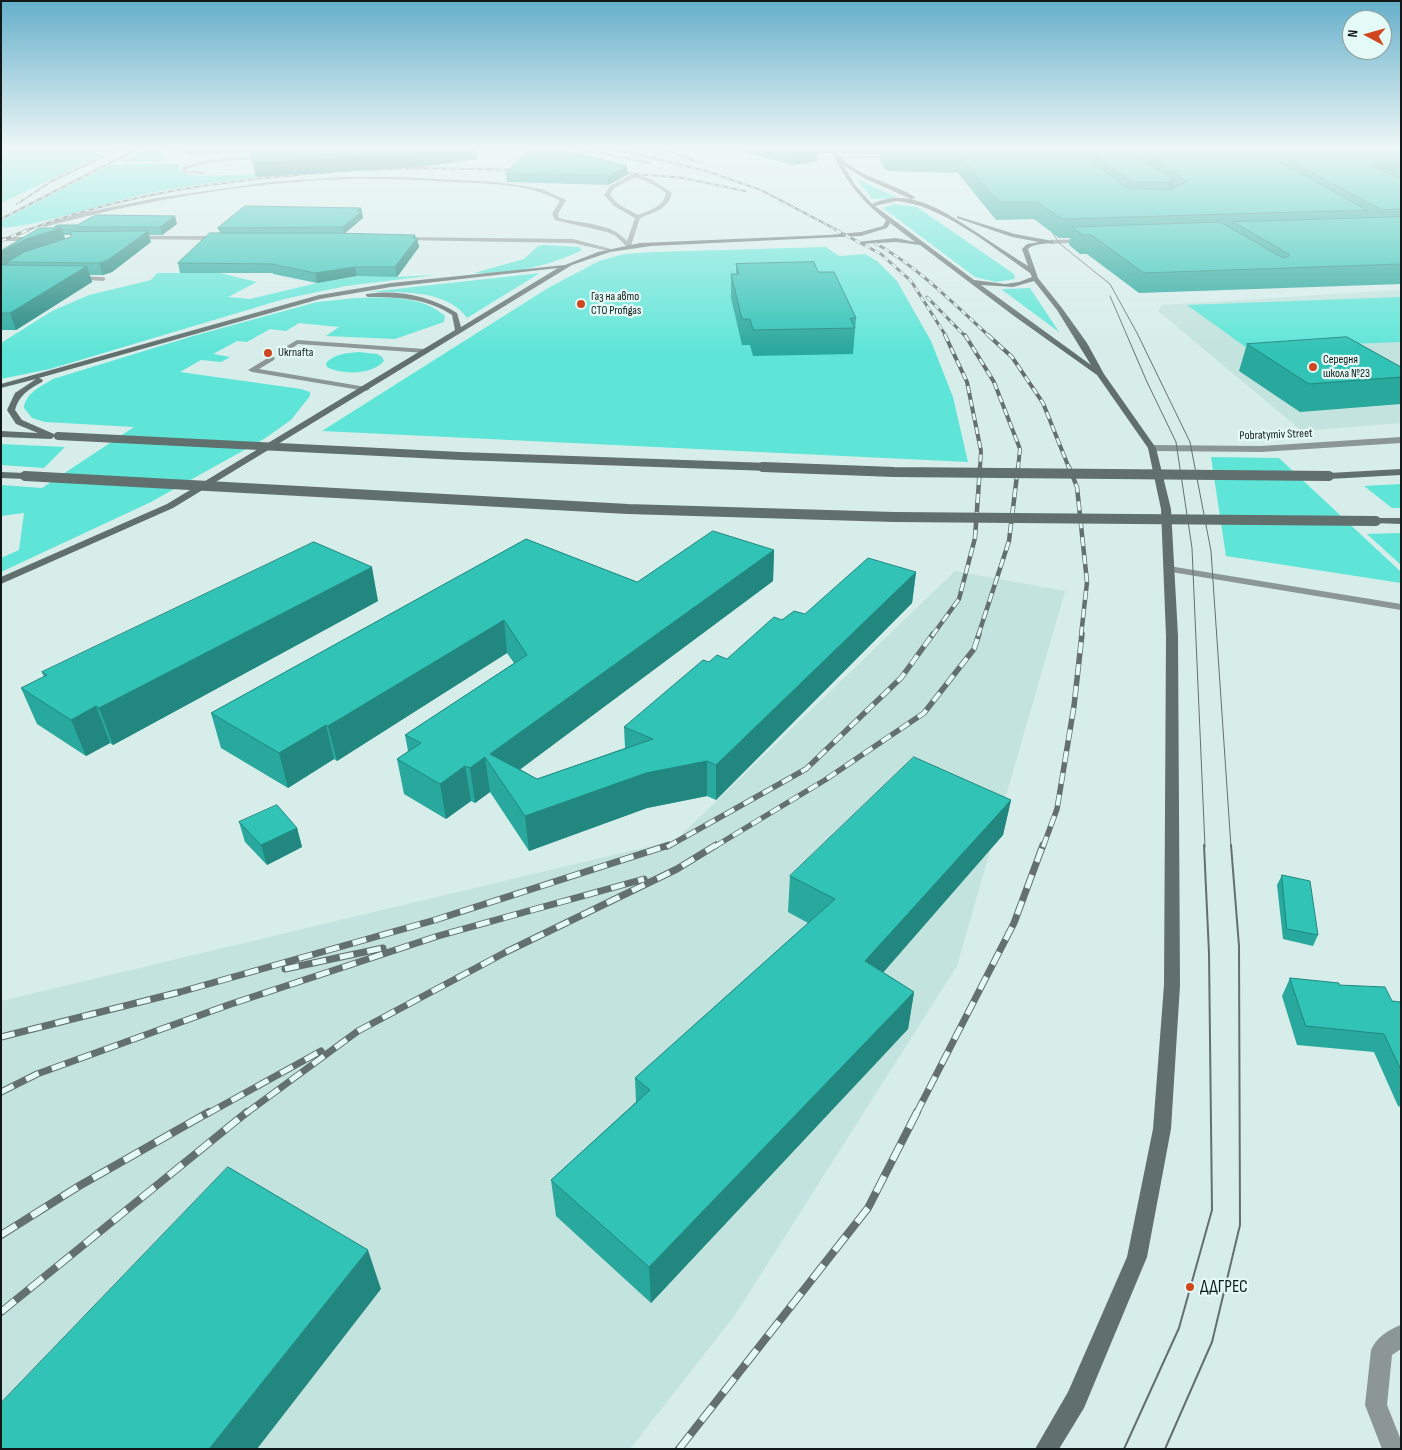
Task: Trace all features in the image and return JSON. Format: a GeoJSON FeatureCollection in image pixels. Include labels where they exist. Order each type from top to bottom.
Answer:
{"type":"FeatureCollection","features":[{"type":"Feature","properties":{"kind":"main road"},"geometry":{"type":"LineString","coordinates":[[883,216],[1100,374]]}},
{"type":"Feature","properties":{"kind":"main road"},"geometry":{"type":"LineString","coordinates":[[947,216],[1034,275],[1060,309],[1083,343],[1100,374],[1152,448],[1166,509],[1172,636],[1172,985],[1162,1129],[1137,1257],[1076,1400],[1046,1449]]}},
{"type":"Feature","properties":{"kind":"main road"},"geometry":{"type":"LineString","coordinates":[[954,216],[1014,236],[1051,242]]}},
{"type":"Feature","properties":{"kind":"main road"},"geometry":{"type":"LineString","coordinates":[[1,581],[170,506],[570,264],[608,249],[628,246],[861,234],[884,227],[888,220]]}},
{"type":"Feature","properties":{"kind":"main road"},"geometry":{"type":"LineString","coordinates":[[855,242],[896,240],[920,244]]}},
{"type":"Feature","properties":{"kind":"main road"},"geometry":{"type":"LineString","coordinates":[[691,242],[838,244]]}},
{"type":"Feature","properties":{"kind":"main road"},"geometry":{"type":"LineString","coordinates":[[1034,275],[1025,248],[1029,245],[1051,242]]}},
{"type":"Feature","properties":{"kind":"main road"},"geometry":{"type":"LineString","coordinates":[[1,386],[318,298],[391,285],[509,274],[570,264]]}},
{"type":"Feature","properties":{"kind":"main road"},"geometry":{"type":"LineString","coordinates":[[972,282],[985,285],[1013,286],[1026,284],[1034,275]]}},
{"type":"Feature","properties":{"kind":"main road"},"geometry":{"type":"LineString","coordinates":[[318,298],[379,295],[438,302],[455,314],[459,331]]}},
{"type":"Feature","properties":{"kind":"main road"},"geometry":{"type":"LineString","coordinates":[[54,436],[19,422],[11,410],[14,398],[28,386],[62,370]]}},
{"type":"Feature","properties":{"kind":"main road"},"geometry":{"type":"LineString","coordinates":[[1,434],[460,456],[894,472],[1330,476],[1401,472]]}},
{"type":"Feature","properties":{"kind":"main road"},"geometry":{"type":"LineString","coordinates":[[1,475],[628,509],[894,517],[1401,521]]}},
{"type":"Feature","properties":{"kind":"street"},"geometry":{"type":"LineString","coordinates":[[44,225],[75,216]]}},
{"type":"Feature","properties":{"kind":"street"},"geometry":{"type":"LineString","coordinates":[[556,216],[557,219],[570,223],[599,228],[617,234],[628,246],[638,217],[641,216]]}},
{"type":"Feature","properties":{"kind":"street"},"geometry":{"type":"LineString","coordinates":[[126,238],[225,238]]}},
{"type":"Feature","properties":{"kind":"street"},"geometry":{"type":"LineString","coordinates":[[393,238],[573,241],[608,249]]}},
{"type":"Feature","properties":{"kind":"street"},"geometry":{"type":"LineString","coordinates":[[1,239],[39,239]]}},
{"type":"Feature","properties":{"kind":"street"},"geometry":{"type":"LineString","coordinates":[[1051,242],[1091,241]]}},
{"type":"Feature","properties":{"kind":"street"},"geometry":{"type":"LineString","coordinates":[[63,278],[103,279]]}},
{"type":"Feature","properties":{"kind":"street"},"geometry":{"type":"LineString","coordinates":[[284,350],[297,342],[425,352]]}},
{"type":"Feature","properties":{"kind":"street"},"geometry":{"type":"LineString","coordinates":[[271,358],[252,370],[366,388]]}},
{"type":"Feature","properties":{"kind":"street","name":"Pobratymiv Street"},"geometry":{"type":"LineString","coordinates":[[1152,448],[1261,449],[1401,440]]}},
{"type":"Feature","properties":{"kind":"street"},"geometry":{"type":"LineString","coordinates":[[1169,569],[1401,607]]}},
{"type":"Feature","properties":{"kind":"street"},"geometry":{"type":"LineString","coordinates":[[1394,1449],[1376,1405],[1382,1350],[1401,1335]]}},
{"type":"Feature","properties":{"kind":"shaded area"},"geometry":{"type":"Polygon","coordinates":[[[11,216],[65,216],[20,226],[1,228],[1,221],[11,216]]]}},
{"type":"Feature","properties":{"kind":"shaded area"},"geometry":{"type":"Polygon","coordinates":[[[893,216],[930,216],[1014,274],[1015,279],[996,282],[975,277],[893,216]]]}},
{"type":"Feature","properties":{"kind":"shaded area"},"geometry":{"type":"Polygon","coordinates":[[[538,246],[579,247],[582,250],[557,261],[515,271],[474,273],[524,259],[538,246]]]}},
{"type":"Feature","properties":{"kind":"shaded area"},"geometry":{"type":"Polygon","coordinates":[[[826,247],[839,256],[865,254],[877,261],[897,281],[931,341],[953,397],[968,462],[322,431],[548,288],[599,261],[624,254],[653,252],[826,247]]]}},
{"type":"Feature","properties":{"kind":"shaded area"},"geometry":{"type":"Polygon","coordinates":[[[213,269],[220,273],[257,282],[228,297],[250,299],[317,283],[379,273],[396,277],[435,275],[346,286],[284,299],[50,369],[1,379],[1,343],[52,311],[89,295],[151,280],[157,273],[209,273],[213,269]]]}},
{"type":"Feature","properties":{"kind":"shaded area"},"geometry":{"type":"Polygon","coordinates":[[[540,273],[467,318],[448,302],[435,297],[422,294],[369,292],[540,273]]]}},
{"type":"Feature","properties":{"kind":"shaded area"},"geometry":{"type":"Polygon","coordinates":[[[1030,288],[1059,332],[1001,289],[1030,288]]]}},
{"type":"Feature","properties":{"kind":"shaded area","name":"Середня школа №23"},"geometry":{"type":"Polygon","coordinates":[[[1401,291],[1401,423],[1302,431],[1158,311],[1162,305],[1401,291]]]}},
{"type":"Feature","properties":{"kind":"shaded area"},"geometry":{"type":"Polygon","coordinates":[[[1400,297],[1401,342],[1247,348],[1187,305],[1400,297]]]}},
{"type":"Feature","properties":{"kind":"shaded area"},"geometry":{"type":"Polygon","coordinates":[[[356,298],[403,299],[426,304],[445,316],[444,322],[395,339],[326,336],[339,327],[299,323],[286,331],[270,329],[247,342],[237,341],[213,354],[230,357],[221,362],[201,360],[180,372],[301,389],[310,392],[310,396],[291,420],[264,439],[151,502],[1,572],[1,558],[19,550],[24,513],[1,516],[1,485],[42,488],[134,427],[45,422],[32,418],[24,408],[27,398],[35,390],[53,379],[193,336],[317,302],[356,298]]]}},
{"type":"Feature","properties":{"kind":"shaded area"},"geometry":{"type":"Polygon","coordinates":[[[358,352],[377,354],[384,361],[372,369],[357,372],[333,370],[327,367],[326,363],[329,360],[341,354],[358,352]]]}},
{"type":"Feature","properties":{"kind":"shaded area"},"geometry":{"type":"Polygon","coordinates":[[[1,444],[65,447],[44,468],[1,465],[1,444]]]}},
{"type":"Feature","properties":{"kind":"shaded area"},"geometry":{"type":"Polygon","coordinates":[[[1211,457],[1279,458],[1401,572],[1401,583],[1226,556],[1211,457]]]}},
{"type":"Feature","properties":{"kind":"shaded area"},"geometry":{"type":"Polygon","coordinates":[[[1401,484],[1401,508],[1392,508],[1364,486],[1401,484]]]}},
{"type":"Feature","properties":{"kind":"shaded area"},"geometry":{"type":"Polygon","coordinates":[[[1401,533],[1401,565],[1367,534],[1401,533]]]}},
{"type":"Feature","properties":{"kind":"shaded area"},"geometry":{"type":"Polygon","coordinates":[[[955,571],[1065,591],[957,966],[735,1315],[630,1449],[1,1449],[1,1001],[676,840],[955,571]]]}},
{"type":"Feature","properties":{"kind":"building"},"geometry":{"type":"Polygon","coordinates":[[[95,216],[175,216],[160,227],[54,227],[58,225],[77,225],[95,216]]]}},
{"type":"Feature","properties":{"kind":"building"},"geometry":{"type":"Polygon","coordinates":[[[233,216],[356,216],[343,227],[218,228],[233,216]]]}},
{"type":"Feature","properties":{"kind":"building"},"geometry":{"type":"Polygon","coordinates":[[[1057,216],[1175,216],[1062,219],[1057,216]]]}},
{"type":"Feature","properties":{"kind":"building"},"geometry":{"type":"Polygon","coordinates":[[[1401,217],[1401,264],[1144,273],[1091,235],[1083,235],[1072,227],[1220,222],[1283,258],[1289,256],[1289,254],[1233,222],[1401,217]]]}},
{"type":"Feature","properties":{"kind":"building"},"geometry":{"type":"Polygon","coordinates":[[[40,228],[62,228],[29,238],[1,252],[1,251],[40,228]]]}},
{"type":"Feature","properties":{"kind":"building"},"geometry":{"type":"Polygon","coordinates":[[[148,231],[108,260],[99,263],[8,262],[24,252],[71,237],[71,232],[148,231]]]}},
{"type":"Feature","properties":{"kind":"building"},"geometry":{"type":"Polygon","coordinates":[[[210,233],[333,233],[415,235],[413,238],[417,238],[395,267],[355,267],[315,273],[271,264],[273,264],[178,263],[210,233]]]}},
{"type":"Feature","properties":{"kind":"building"},"geometry":{"type":"Polygon","coordinates":[[[814,262],[818,272],[834,272],[856,318],[850,318],[855,328],[753,330],[750,319],[742,319],[731,274],[739,274],[736,264],[814,262]]]}},
{"type":"Feature","properties":{"kind":"building"},"geometry":{"type":"Polygon","coordinates":[[[1,265],[87,266],[10,313],[1,313],[1,265]]]}},
{"type":"Feature","properties":{"kind":"building"},"geometry":{"type":"Polygon","coordinates":[[[1347,337],[1401,367],[1401,377],[1309,384],[1247,344],[1347,337]]]}},
{"type":"Feature","properties":{"kind":"building"},"geometry":{"type":"Polygon","coordinates":[[[713,531],[774,550],[490,754],[537,779],[653,739],[624,727],[703,660],[709,662],[717,655],[727,659],[774,617],[782,620],[794,611],[805,614],[868,558],[916,572],[716,765],[707,761],[646,773],[525,816],[485,757],[470,768],[465,766],[440,784],[397,759],[421,743],[405,735],[527,655],[504,620],[328,726],[326,725],[279,753],[211,713],[526,539],[637,582],[713,531]]]}},
{"type":"Feature","properties":{"kind":"building"},"geometry":{"type":"Polygon","coordinates":[[[314,542],[372,567],[99,708],[96,706],[71,720],[21,688],[47,675],[42,672],[314,542]]]}},
{"type":"Feature","properties":{"kind":"building"},"geometry":{"type":"Polygon","coordinates":[[[914,757],[1011,800],[865,961],[914,992],[649,1267],[551,1180],[650,1090],[635,1078],[835,899],[790,876],[914,757]]]}},
{"type":"Feature","properties":{"kind":"building"},"geometry":{"type":"Polygon","coordinates":[[[277,805],[297,828],[261,845],[239,822],[277,805]]]}},
{"type":"Feature","properties":{"kind":"building"},"geometry":{"type":"Polygon","coordinates":[[[1282,875],[1310,881],[1318,935],[1287,929],[1282,875]]]}},
{"type":"Feature","properties":{"kind":"building"},"geometry":{"type":"Polygon","coordinates":[[[1290,978],[1339,983],[1339,985],[1385,987],[1392,1001],[1401,1002],[1401,1070],[1384,1034],[1306,1026],[1290,978]]]}},
{"type":"Feature","properties":{"kind":"building"},"geometry":{"type":"Polygon","coordinates":[[[228,1167],[368,1250],[209,1449],[1,1449],[1,1403],[228,1167]]]}},
{"type":"Feature","properties":{"kind":"tram line"},"geometry":{"type":"LineString","coordinates":[[1046,223],[1060,244],[1110,284],[1137,333],[1190,442],[1211,551],[1231,847]]}},
{"type":"Feature","properties":{"kind":"tram line"},"geometry":{"type":"LineString","coordinates":[[1110,296],[1147,382],[1176,442],[1192,548],[1205,847]]}},
{"type":"Feature","properties":{"kind":"tram line"},"geometry":{"type":"LineString","coordinates":[[1124,1449],[1179,1328],[1212,1210],[1209,953],[1204,845]]}},
{"type":"Feature","properties":{"kind":"tram line"},"geometry":{"type":"LineString","coordinates":[[1165,1449],[1212,1342],[1240,1225],[1239,946],[1231,845]]}},
{"type":"Feature","properties":{"kind":"railway"},"geometry":{"type":"LineString","coordinates":[[1,219],[7,216]]}},
{"type":"Feature","properties":{"kind":"railway"},"geometry":{"type":"LineString","coordinates":[[25,231],[71,216]]}},
{"type":"Feature","properties":{"kind":"railway"},"geometry":{"type":"LineString","coordinates":[[810,216],[839,231]]}},
{"type":"Feature","properties":{"kind":"railway"},"geometry":{"type":"LineString","coordinates":[[1,241],[28,230]]}},
{"type":"Feature","properties":{"kind":"railway"},"geometry":{"type":"LineString","coordinates":[[836,230],[881,254],[911,281],[946,336]]}},
{"type":"Feature","properties":{"kind":"railway"},"geometry":{"type":"LineString","coordinates":[[875,243],[920,274],[989,336]]}},
{"type":"Feature","properties":{"kind":"railway"},"geometry":{"type":"LineString","coordinates":[[927,297],[965,336]]}},
{"type":"Feature","properties":{"kind":"railway"},"geometry":{"type":"LineString","coordinates":[[945,335],[967,382],[981,451],[980,468]]}},
{"type":"Feature","properties":{"kind":"railway"},"geometry":{"type":"LineString","coordinates":[[965,335],[994,382],[1020,449],[1018,468]]}},
{"type":"Feature","properties":{"kind":"railway"},"geometry":{"type":"LineString","coordinates":[[988,335],[1012,357],[1043,403],[1069,468]]}},
{"type":"Feature","properties":{"kind":"railway"},"geometry":{"type":"LineString","coordinates":[[932,636],[959,599],[975,538],[980,467]]}},
{"type":"Feature","properties":{"kind":"railway"},"geometry":{"type":"LineString","coordinates":[[978,636],[1009,541],[1018,467]]}},
{"type":"Feature","properties":{"kind":"railway"},"geometry":{"type":"LineString","coordinates":[[1069,467],[1077,487],[1087,582],[1081,636]]}},
{"type":"Feature","properties":{"kind":"railway"},"geometry":{"type":"LineString","coordinates":[[667,847],[806,769],[901,678],[933,634]]}},
{"type":"Feature","properties":{"kind":"railway"},"geometry":{"type":"LineString","coordinates":[[714,847],[825,780],[924,713],[974,649],[979,634]]}},
{"type":"Feature","properties":{"kind":"railway"},"geometry":{"type":"LineString","coordinates":[[1043,847],[1057,809],[1074,706],[1082,634]]}},
{"type":"Feature","properties":{"kind":"railway"},"geometry":{"type":"LineString","coordinates":[[1,1037],[180,992],[435,920],[669,845]]}},
{"type":"Feature","properties":{"kind":"railway"},"geometry":{"type":"LineString","coordinates":[[245,1114],[358,1031],[506,952],[677,869],[716,845]]}},
{"type":"Feature","properties":{"kind":"railway"},"geometry":{"type":"LineString","coordinates":[[916,1114],[1014,923],[1043,845]]}},
{"type":"Feature","properties":{"kind":"railway"},"geometry":{"type":"LineString","coordinates":[[1,1092],[37,1074],[231,1004],[438,936],[644,879]]}},
{"type":"Feature","properties":{"kind":"railway"},"geometry":{"type":"LineString","coordinates":[[285,969],[383,948]]}},
{"type":"Feature","properties":{"kind":"railway"},"geometry":{"type":"LineString","coordinates":[[207,1114],[321,1051]]}},
{"type":"Feature","properties":{"kind":"railway"},"geometry":{"type":"LineString","coordinates":[[1,1235],[79,1186],[209,1112]]}},
{"type":"Feature","properties":{"kind":"railway"},"geometry":{"type":"LineString","coordinates":[[1,1312],[247,1112]]}},
{"type":"Feature","properties":{"kind":"railway"},"geometry":{"type":"LineString","coordinates":[[679,1449],[868,1208],[917,1112]]}},
{"type":"Feature","properties":{"kind":"place","name":"Газ на авто СТО Profigas"},"geometry":{"type":"Point","coordinates":[581,304]}},
{"type":"Feature","properties":{"kind":"place","name":"Ukrnafta"},"geometry":{"type":"Point","coordinates":[268,353]}},
{"type":"Feature","properties":{"kind":"place","name":"Середня школа №23"},"geometry":{"type":"Point","coordinates":[1313,367]}},
{"type":"Feature","properties":{"kind":"place","name":"ДДГРЕС"},"geometry":{"type":"Point","coordinates":[1190,1287]}}]}
